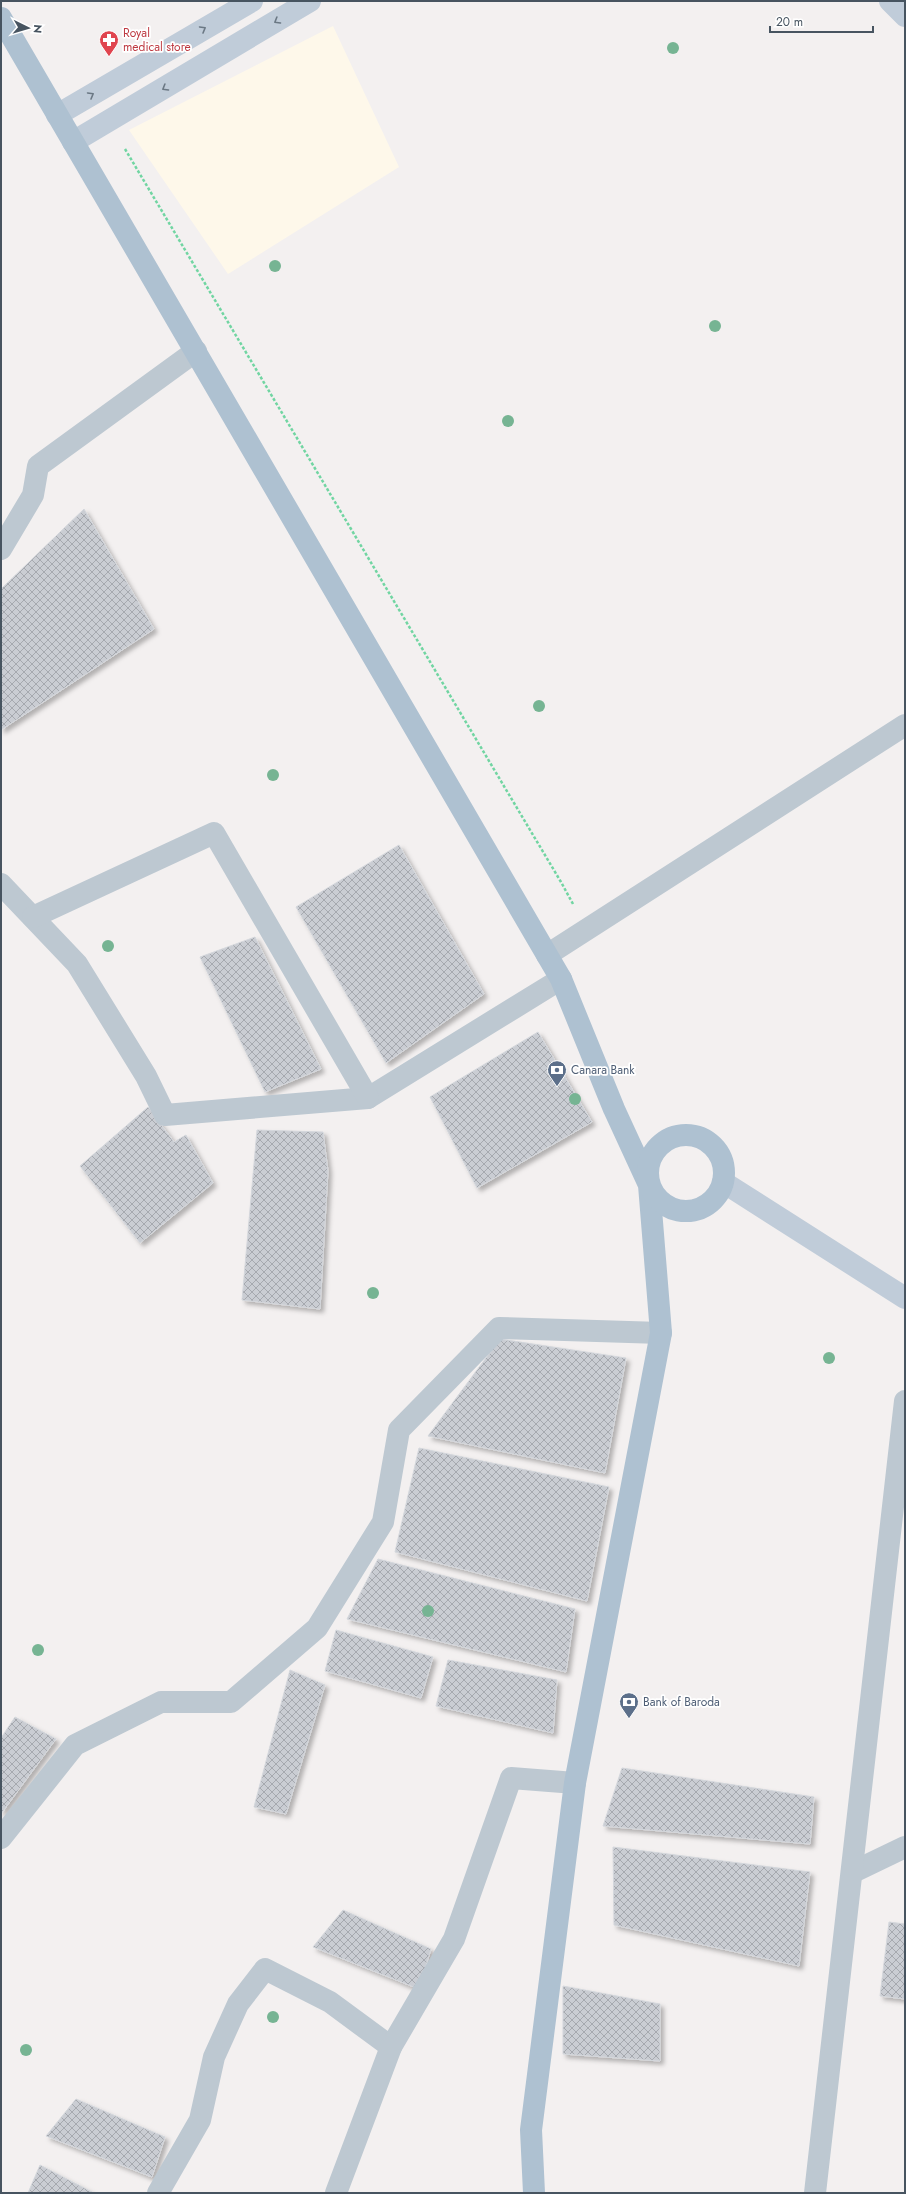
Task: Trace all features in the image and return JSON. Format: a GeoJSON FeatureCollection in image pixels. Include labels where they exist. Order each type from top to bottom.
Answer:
{"type":"FeatureCollection","features":[{"type":"Feature","properties":{"kind":"main road"},"geometry":{"type":"LineString","coordinates":[[1,18],[561,979],[614,1109],[649,1185],[655,1196],[663,1205],[675,1210],[687,1212],[699,1210],[710,1203],[718,1194],[723,1182],[724,1169],[720,1157],[713,1146],[703,1138],[690,1135],[677,1136],[665,1140],[656,1149],[649,1161],[647,1173],[649,1185],[661,1333],[575,1783],[531,2130],[534,2193]]}},
{"type":"Feature","properties":{"kind":"street"},"geometry":{"type":"LineString","coordinates":[[58,114],[252,1]]}},
{"type":"Feature","properties":{"kind":"street"},"geometry":{"type":"LineString","coordinates":[[73,142],[310,1]]}},
{"type":"Feature","properties":{"kind":"street"},"geometry":{"type":"LineString","coordinates":[[890,1],[905,16]]}},
{"type":"Feature","properties":{"kind":"street"},"geometry":{"type":"LineString","coordinates":[[1,549],[33,494],[38,466],[196,351]]}},
{"type":"Feature","properties":{"kind":"street"},"geometry":{"type":"LineString","coordinates":[[547,955],[905,725]]}},
{"type":"Feature","properties":{"kind":"street"},"geometry":{"type":"LineString","coordinates":[[33,917],[214,833],[368,1098]]}},
{"type":"Feature","properties":{"kind":"street"},"geometry":{"type":"LineString","coordinates":[[1,884],[77,964],[146,1076],[165,1115],[368,1098],[561,979]]}},
{"type":"Feature","properties":{"kind":"street"},"geometry":{"type":"LineString","coordinates":[[723,1182],[905,1298]]}},
{"type":"Feature","properties":{"kind":"street"},"geometry":{"type":"LineString","coordinates":[[1,1838],[75,1745],[161,1702],[231,1702],[317,1628],[383,1522],[399,1430],[499,1328],[661,1333]]}},
{"type":"Feature","properties":{"kind":"street"},"geometry":{"type":"LineString","coordinates":[[815,2193],[853,1872],[905,1401]]}},
{"type":"Feature","properties":{"kind":"street"},"geometry":{"type":"LineString","coordinates":[[336,2193],[391,2047],[454,1939],[511,1778],[575,1783]]}},
{"type":"Feature","properties":{"kind":"street"},"geometry":{"type":"LineString","coordinates":[[853,1872],[905,1846]]}},
{"type":"Feature","properties":{"kind":"street"},"geometry":{"type":"LineString","coordinates":[[158,2193],[200,2120],[214,2056],[238,2004],[265,1969],[330,2002],[391,2047]]}},
{"type":"Feature","properties":{"kind":"path"},"geometry":{"type":"LineString","coordinates":[[125,148],[561,882],[586,930]]}},
{"type":"Feature","properties":{"kind":"shaded area"},"geometry":{"type":"Polygon","coordinates":[[[333,26],[399,167],[228,274],[129,130],[333,26]]]}},
{"type":"Feature","properties":{"kind":"building"},"geometry":{"type":"Polygon","coordinates":[[[84,509],[154,629],[1,730],[1,589],[84,509]]]}},
{"type":"Feature","properties":{"kind":"building"},"geometry":{"type":"Polygon","coordinates":[[[399,845],[484,994],[386,1063],[296,907],[399,845]]]}},
{"type":"Feature","properties":{"kind":"building"},"geometry":{"type":"Polygon","coordinates":[[[255,937],[321,1069],[265,1092],[200,957],[255,937]]]}},
{"type":"Feature","properties":{"kind":"building"},"geometry":{"type":"Polygon","coordinates":[[[538,1032],[592,1122],[477,1188],[430,1097],[538,1032]]]}},
{"type":"Feature","properties":{"kind":"building"},"geometry":{"type":"Polygon","coordinates":[[[148,1107],[174,1142],[186,1135],[213,1183],[140,1243],[80,1166],[148,1107]]]}},
{"type":"Feature","properties":{"kind":"building"},"geometry":{"type":"Polygon","coordinates":[[[257,1130],[323,1132],[328,1171],[320,1309],[242,1300],[257,1130]]]}},
{"type":"Feature","properties":{"kind":"building"},"geometry":{"type":"Polygon","coordinates":[[[500,1339],[626,1358],[605,1473],[428,1436],[500,1339]]]}},
{"type":"Feature","properties":{"kind":"building"},"geometry":{"type":"Polygon","coordinates":[[[419,1448],[609,1487],[587,1601],[395,1552],[419,1448]]]}},
{"type":"Feature","properties":{"kind":"building"},"geometry":{"type":"Polygon","coordinates":[[[378,1559],[575,1609],[566,1672],[347,1619],[378,1559]]]}},
{"type":"Feature","properties":{"kind":"building"},"geometry":{"type":"Polygon","coordinates":[[[336,1630],[433,1657],[421,1698],[325,1671],[336,1630]]]}},
{"type":"Feature","properties":{"kind":"building"},"geometry":{"type":"Polygon","coordinates":[[[448,1660],[557,1680],[553,1733],[436,1706],[448,1660]]]}},
{"type":"Feature","properties":{"kind":"building"},"geometry":{"type":"Polygon","coordinates":[[[290,1670],[325,1685],[286,1814],[254,1807],[290,1670]]]}},
{"type":"Feature","properties":{"kind":"building"},"geometry":{"type":"Polygon","coordinates":[[[15,1717],[56,1739],[1,1814],[1,1738],[15,1717]]]}},
{"type":"Feature","properties":{"kind":"building"},"geometry":{"type":"Polygon","coordinates":[[[622,1768],[814,1797],[810,1844],[603,1826],[622,1768]]]}},
{"type":"Feature","properties":{"kind":"building"},"geometry":{"type":"Polygon","coordinates":[[[613,1847],[810,1872],[799,1966],[614,1925],[613,1847]]]}},
{"type":"Feature","properties":{"kind":"building"},"geometry":{"type":"Polygon","coordinates":[[[343,1910],[431,1949],[419,1989],[313,1947],[343,1910]]]}},
{"type":"Feature","properties":{"kind":"building"},"geometry":{"type":"Polygon","coordinates":[[[889,1922],[905,1924],[905,1999],[880,1996],[889,1922]]]}},
{"type":"Feature","properties":{"kind":"building"},"geometry":{"type":"Polygon","coordinates":[[[563,1986],[660,2004],[660,2061],[563,2054],[563,1986]]]}},
{"type":"Feature","properties":{"kind":"building"},"geometry":{"type":"Polygon","coordinates":[[[76,2099],[165,2137],[152,2177],[46,2136],[76,2099]]]}},
{"type":"Feature","properties":{"kind":"building"},"geometry":{"type":"Polygon","coordinates":[[[40,2165],[94,2193],[28,2193],[40,2165]]]}},
{"type":"Feature","properties":{"kind":"place","name":"Royal medical store"},"geometry":{"type":"Point","coordinates":[109,57]}},
{"type":"Feature","properties":{"kind":"place","name":"Canara Bank"},"geometry":{"type":"Point","coordinates":[557,1087]}},
{"type":"Feature","properties":{"kind":"place","name":"Bank of Baroda"},"geometry":{"type":"Point","coordinates":[629,1719]}}]}
